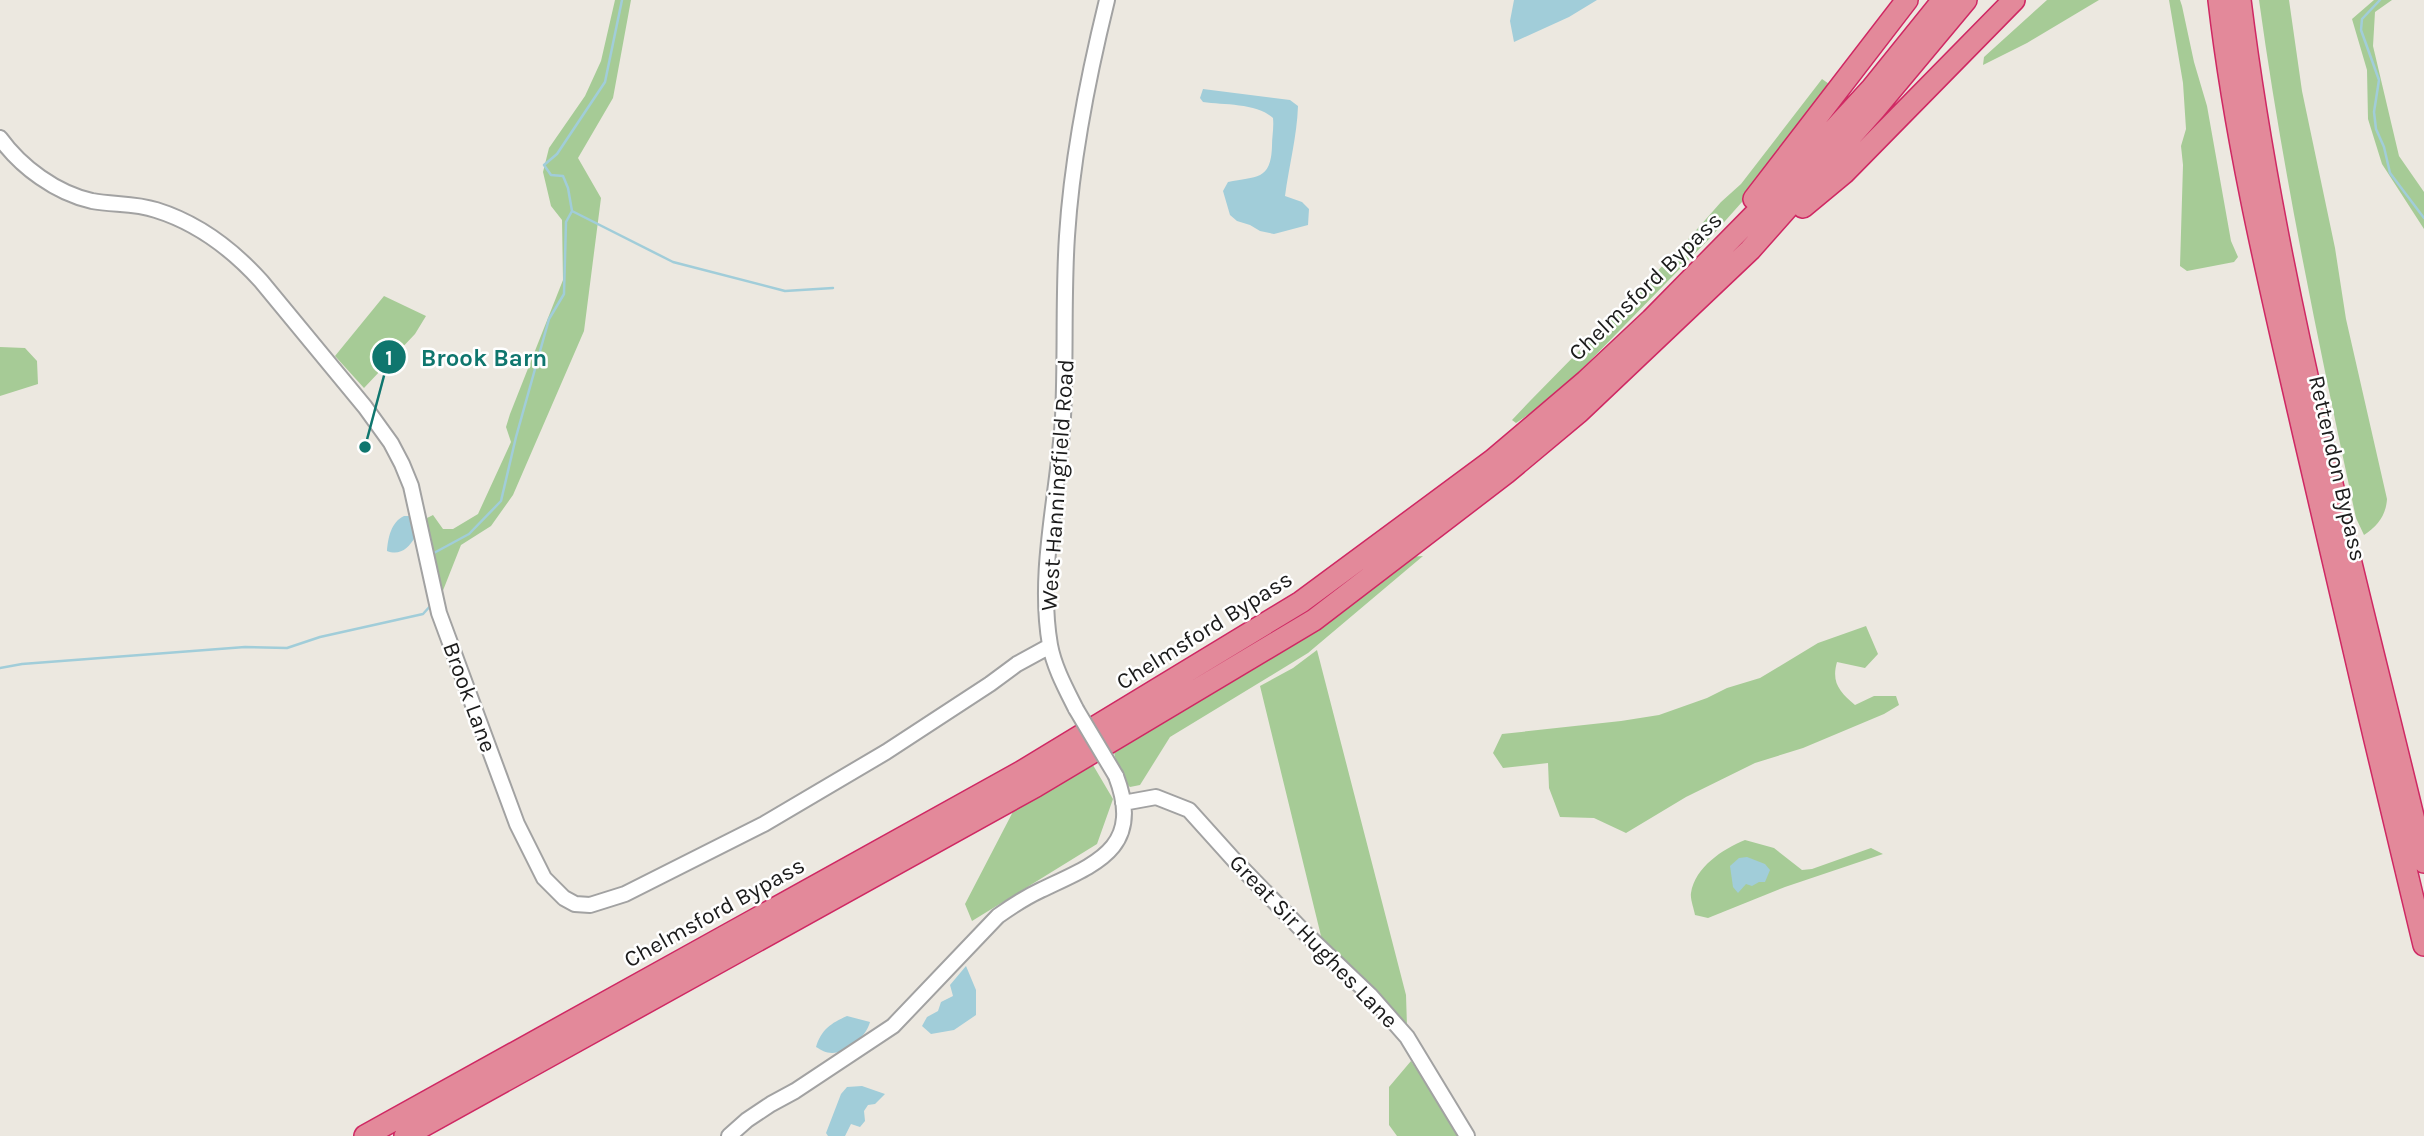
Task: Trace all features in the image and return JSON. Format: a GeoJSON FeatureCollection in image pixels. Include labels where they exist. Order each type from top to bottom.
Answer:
{"type":"FeatureCollection","features":[{"type":"Feature","properties":{"kind":"highway"},"geometry":{"type":"LineString","coordinates":[[1712,258],[1907,0]]}},
{"type":"Feature","properties":{"kind":"highway","name":"Chelmsford Bypass"},"geometry":{"type":"LineString","coordinates":[[365,1136],[1021,772],[1301,602],[1493,460],[1586,381],[1772,198],[1872,88],[1943,0]]}},
{"type":"Feature","properties":{"kind":"highway","name":"Chelmsford Bypass"},"geometry":{"type":"LineString","coordinates":[[405,1136],[1036,786],[1314,620],[1506,473],[1579,412],[1751,250],[1966,0]]}},
{"type":"Feature","properties":{"kind":"highway"},"geometry":{"type":"LineString","coordinates":[[2208,0],[2227,71]]}},
{"type":"Feature","properties":{"kind":"highway","name":"Rettendon Bypass"},"geometry":{"type":"LineString","coordinates":[[2219,0],[2227,71],[2242,156],[2278,325],[2424,945]]}},
{"type":"Feature","properties":{"kind":"highway","name":"Rettendon Bypass"},"geometry":{"type":"LineString","coordinates":[[2239,0],[2294,317],[2324,453],[2424,862]]}},
{"type":"Feature","properties":{"kind":"highway"},"geometry":{"type":"LineString","coordinates":[[1751,250],[1844,173],[2012,3]]}},
{"type":"Feature","properties":{"kind":"street","name":"West Hanningfield Road"},"geometry":{"type":"LineString","coordinates":[[729,1136],[755,1114],[806,1085],[893,1026],[1006,910],[1038,891],[1086,870],[1104,858],[1115,845],[1122,828],[1123,803],[1116,776],[1076,709],[1050,646],[1046,592],[1062,420],[1067,236],[1090,67],[1107,0]]}},
{"type":"Feature","properties":{"kind":"street","name":"Brook Lane"},"geometry":{"type":"LineString","coordinates":[[0,138],[15,156],[55,186],[89,200],[161,211],[188,222],[216,239],[261,281],[376,421],[402,464],[411,486],[439,613],[517,824],[544,878],[564,898],[575,904],[590,905],[625,894],[764,824],[886,752],[1017,664],[1050,646]]}},
{"type":"Feature","properties":{"kind":"street","name":"Great Sir Hughes Lane"},"geometry":{"type":"LineString","coordinates":[[1123,803],[1156,797],[1189,810],[1297,925],[1370,995],[1407,1037],[1467,1136]]}},
{"type":"Feature","properties":{"kind":"green space"},"geometry":{"type":"Polygon","coordinates":[[[615,0],[631,0],[613,98],[578,158],[601,198],[584,331],[513,495],[491,526],[461,545],[440,598],[421,521],[433,515],[443,529],[453,529],[478,514],[511,442],[506,427],[510,414],[563,280],[562,220],[551,206],[543,172],[549,148],[585,96],[601,61],[615,0]]]}},
{"type":"Feature","properties":{"kind":"green space"},"geometry":{"type":"Polygon","coordinates":[[[2047,0],[2099,0],[2027,43],[1983,65],[1984,57],[2047,0]]]}},
{"type":"Feature","properties":{"kind":"green space"},"geometry":{"type":"Polygon","coordinates":[[[2169,0],[2180,0],[2182,6],[2207,106],[2231,241],[2238,257],[2234,262],[2187,271],[2180,266],[2183,165],[2181,146],[2186,129],[2183,83],[2169,0]]]}},
{"type":"Feature","properties":{"kind":"green space"},"geometry":{"type":"Polygon","coordinates":[[[2259,0],[2289,0],[2302,91],[2335,248],[2346,319],[2387,499],[2380,520],[2364,535],[2356,518],[2303,260],[2259,0]]]}},
{"type":"Feature","properties":{"kind":"green space"},"geometry":{"type":"Polygon","coordinates":[[[2374,0],[2392,0],[2375,12],[2373,46],[2399,156],[2424,192],[2424,229],[2382,164],[2368,119],[2367,70],[2352,19],[2374,0]]]}},
{"type":"Feature","properties":{"kind":"green space"},"geometry":{"type":"Polygon","coordinates":[[[1822,79],[1832,86],[1742,202],[1709,239],[1582,369],[1544,404],[1516,423],[1512,420],[1741,184],[1822,79]]]}},
{"type":"Feature","properties":{"kind":"green space"},"geometry":{"type":"Polygon","coordinates":[[[384,296],[426,316],[415,334],[364,388],[335,356],[384,296]]]}},
{"type":"Feature","properties":{"kind":"green space"},"geometry":{"type":"Polygon","coordinates":[[[0,347],[25,348],[37,361],[38,384],[0,396],[0,347]]]}},
{"type":"Feature","properties":{"kind":"green space"},"geometry":{"type":"Polygon","coordinates":[[[1423,556],[1308,653],[1170,737],[1140,785],[1130,787],[1120,778],[1113,748],[1408,557],[1423,556]]]}},
{"type":"Feature","properties":{"kind":"green space"},"geometry":{"type":"Polygon","coordinates":[[[1866,626],[1878,654],[1865,668],[1837,662],[1835,676],[1838,686],[1855,705],[1874,696],[1896,696],[1899,705],[1803,748],[1755,763],[1686,797],[1626,833],[1594,818],[1560,817],[1549,788],[1548,763],[1503,768],[1493,753],[1502,734],[1659,715],[1760,678],[1818,643],[1866,626]]]}},
{"type":"Feature","properties":{"kind":"green space"},"geometry":{"type":"Polygon","coordinates":[[[1317,650],[1406,995],[1407,1027],[1384,1011],[1322,940],[1260,686],[1293,668],[1317,650]]]}},
{"type":"Feature","properties":{"kind":"green space"},"geometry":{"type":"Polygon","coordinates":[[[1090,760],[1113,799],[1097,844],[972,921],[965,904],[1018,802],[1090,760]]]}},
{"type":"Feature","properties":{"kind":"green space"},"geometry":{"type":"Polygon","coordinates":[[[1745,840],[1774,848],[1802,870],[1871,848],[1883,854],[1785,887],[1708,918],[1695,915],[1691,893],[1698,875],[1719,854],[1745,840]]]}},
{"type":"Feature","properties":{"kind":"green space"},"geometry":{"type":"Polygon","coordinates":[[[1411,1061],[1462,1136],[1397,1136],[1389,1125],[1389,1087],[1411,1061]]]}},
{"type":"Feature","properties":{"kind":"water"},"geometry":{"type":"Polygon","coordinates":[[[1514,0],[1597,0],[1569,17],[1514,42],[1510,21],[1514,0]]]}},
{"type":"Feature","properties":{"kind":"water"},"geometry":{"type":"Polygon","coordinates":[[[1203,89],[1290,100],[1298,106],[1285,196],[1302,202],[1309,209],[1308,225],[1274,234],[1260,231],[1230,215],[1223,191],[1228,182],[1260,175],[1269,166],[1273,118],[1249,107],[1203,102],[1200,98],[1203,89]]]}},
{"type":"Feature","properties":{"kind":"water"},"geometry":{"type":"Polygon","coordinates":[[[404,516],[410,516],[415,537],[404,550],[387,551],[393,526],[404,516]]]}},
{"type":"Feature","properties":{"kind":"water"},"geometry":{"type":"Polygon","coordinates":[[[1747,857],[1765,864],[1770,870],[1765,882],[1752,886],[1746,884],[1738,893],[1733,887],[1730,866],[1739,858],[1747,857]]]}},
{"type":"Feature","properties":{"kind":"water"},"geometry":{"type":"Polygon","coordinates":[[[966,966],[976,990],[976,1015],[954,1030],[931,1034],[922,1026],[927,1017],[938,1011],[941,1002],[953,996],[950,985],[966,966]]]}},
{"type":"Feature","properties":{"kind":"water"},"geometry":{"type":"Polygon","coordinates":[[[847,1016],[870,1022],[860,1038],[850,1047],[838,1052],[832,1053],[816,1047],[827,1028],[847,1016]]]}},
{"type":"Feature","properties":{"kind":"water"},"geometry":{"type":"Polygon","coordinates":[[[862,1086],[885,1094],[875,1104],[868,1105],[864,1111],[865,1121],[860,1127],[851,1124],[845,1136],[828,1136],[826,1133],[841,1094],[847,1087],[862,1086]]]}},
{"type":"Feature","properties":{"kind":"waterway"},"geometry":{"type":"LineString","coordinates":[[432,554],[469,534],[501,501],[549,319],[564,294],[566,222],[572,211],[563,176],[551,175],[544,165],[557,154],[605,82],[622,0]]}},
{"type":"Feature","properties":{"kind":"waterway"},"geometry":{"type":"LineString","coordinates":[[2380,0],[2362,19],[2361,30],[2379,80],[2374,112],[2376,129],[2384,147],[2390,173],[2424,218]]}},
{"type":"Feature","properties":{"kind":"waterway"},"geometry":{"type":"LineString","coordinates":[[572,211],[673,262],[785,291],[833,288]]}},
{"type":"Feature","properties":{"kind":"waterway"},"geometry":{"type":"LineString","coordinates":[[0,668],[22,664],[245,647],[287,648],[320,637],[423,614],[432,604]]}},
{"type":"Feature","properties":{"kind":"place","name":"Brook Barn"},"geometry":{"type":"Point","coordinates":[365,447]}}]}
